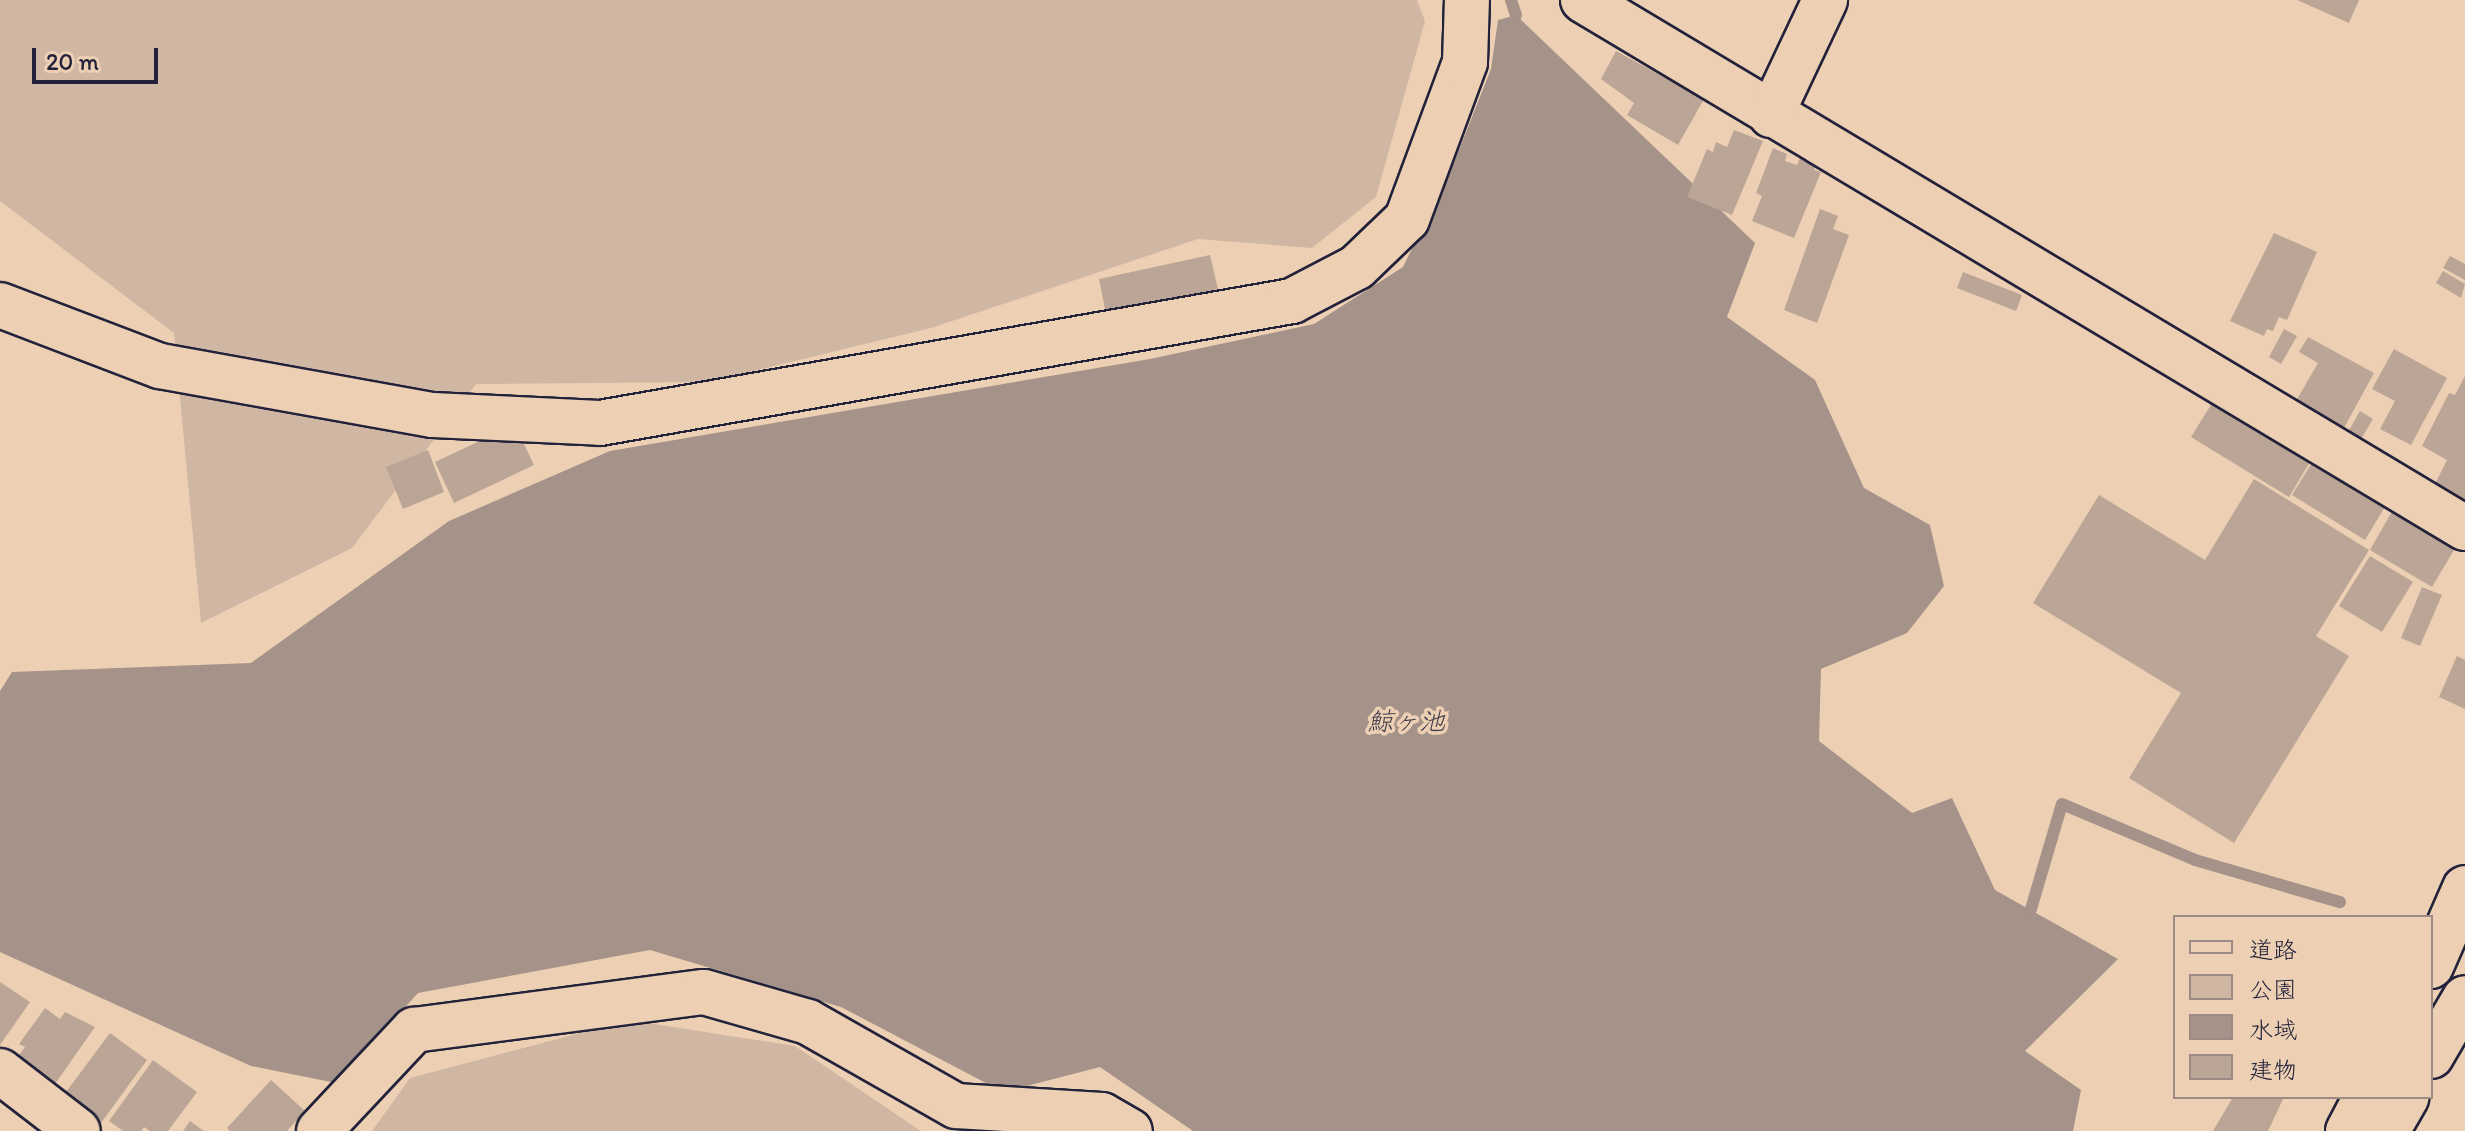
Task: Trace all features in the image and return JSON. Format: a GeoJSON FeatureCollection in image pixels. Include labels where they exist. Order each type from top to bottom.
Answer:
{"type":"FeatureCollection","features":[{"type":"Feature","properties":{"kind":"main road"},"geometry":{"type":"LineString","coordinates":[[0,305],[160,366],[433,415],[600,423],[1292,301],[1357,267],[1407,219],[1465,62],[1467,0]]}},
{"type":"Feature","properties":{"kind":"main road"},"geometry":{"type":"LineString","coordinates":[[1583,0],[2465,528]]}},
{"type":"Feature","properties":{"kind":"main road"},"geometry":{"type":"LineString","coordinates":[[1771,115],[1825,0]]}},
{"type":"Feature","properties":{"kind":"main road"},"geometry":{"type":"LineString","coordinates":[[2433,961],[2465,888]]}},
{"type":"Feature","properties":{"kind":"main road"},"geometry":{"type":"LineString","coordinates":[[319,1131],[414,1030],[704,992],[808,1022],[956,1106],[1102,1115],[1130,1131]]}},
{"type":"Feature","properties":{"kind":"main road"},"geometry":{"type":"LineString","coordinates":[[2433,1053],[2465,998]]}},
{"type":"Feature","properties":{"kind":"main road"},"geometry":{"type":"LineString","coordinates":[[0,1071],[78,1131]]}},
{"type":"Feature","properties":{"kind":"main road"},"geometry":{"type":"LineString","coordinates":[[2348,1131],[2365,1099]]}},
{"type":"Feature","properties":{"kind":"main road"},"geometry":{"type":"LineString","coordinates":[[2387,1131],[2406,1099]]}},
{"type":"Feature","properties":{"kind":"green space"},"geometry":{"type":"Polygon","coordinates":[[[0,0],[1417,0],[1425,21],[1376,197],[1312,248],[1198,239],[931,328],[708,382],[476,384],[352,548],[201,623],[174,333],[0,201],[0,0]]]}},
{"type":"Feature","properties":{"kind":"green space"},"geometry":{"type":"Polygon","coordinates":[[[629,1020],[795,1046],[921,1131],[372,1131],[410,1078],[629,1020]]]}},
{"type":"Feature","properties":{"kind":"water","name":"鯨ヶ池"},"geometry":{"type":"Polygon","coordinates":[[[1516,15],[1755,243],[1727,317],[1815,380],[1864,488],[1930,525],[1944,586],[1907,633],[1821,669],[1819,741],[1912,813],[1952,798],[1995,890],[2118,959],[2025,1051],[2081,1090],[2073,1131],[1193,1131],[1100,1067],[1003,1092],[841,1007],[650,950],[418,993],[336,1083],[251,1066],[0,952],[0,691],[12,672],[251,663],[449,521],[610,451],[1150,359],[1314,324],[1403,267],[1455,160],[1491,69],[1498,20],[1516,15]]]}},
{"type":"Feature","properties":{"kind":"building"},"geometry":{"type":"Polygon","coordinates":[[[2297,0],[2359,0],[2349,23],[2297,0]]]}},
{"type":"Feature","properties":{"kind":"building"},"geometry":{"type":"Polygon","coordinates":[[[1616,51],[1704,99],[1678,145],[1627,115],[1634,103],[1601,79],[1616,51]]]}},
{"type":"Feature","properties":{"kind":"building"},"geometry":{"type":"Polygon","coordinates":[[[1734,130],[1763,141],[1732,215],[1687,197],[1707,149],[1713,152],[1716,142],[1727,147],[1734,130]]]}},
{"type":"Feature","properties":{"kind":"building"},"geometry":{"type":"Polygon","coordinates":[[[1773,148],[1787,154],[1785,161],[1797,165],[1800,158],[1817,164],[1814,170],[1821,172],[1794,238],[1752,221],[1762,196],[1756,193],[1773,148]]]}},
{"type":"Feature","properties":{"kind":"building"},"geometry":{"type":"Polygon","coordinates":[[[1820,209],[1838,216],[1833,229],[1849,235],[1817,323],[1784,310],[1820,209]]]}},
{"type":"Feature","properties":{"kind":"building"},"geometry":{"type":"Polygon","coordinates":[[[2274,233],[2317,252],[2287,320],[2279,317],[2273,331],[2267,329],[2264,336],[2230,321],[2274,233]]]}},
{"type":"Feature","properties":{"kind":"building"},"geometry":{"type":"Polygon","coordinates":[[[1210,255],[1218,289],[1106,314],[1099,279],[1210,255]]]}},
{"type":"Feature","properties":{"kind":"building"},"geometry":{"type":"Polygon","coordinates":[[[2450,256],[2465,264],[2465,280],[2443,268],[2450,256]]]}},
{"type":"Feature","properties":{"kind":"building"},"geometry":{"type":"Polygon","coordinates":[[[2443,271],[2465,284],[2461,298],[2436,283],[2443,271]]]}},
{"type":"Feature","properties":{"kind":"building"},"geometry":{"type":"Polygon","coordinates":[[[1963,272],[2022,295],[2016,311],[1957,288],[1963,272]]]}},
{"type":"Feature","properties":{"kind":"building"},"geometry":{"type":"Polygon","coordinates":[[[2284,329],[2297,336],[2281,364],[2269,357],[2284,329]]]}},
{"type":"Feature","properties":{"kind":"building"},"geometry":{"type":"Polygon","coordinates":[[[2308,337],[2374,373],[2344,428],[2296,401],[2318,363],[2299,352],[2308,337]]]}},
{"type":"Feature","properties":{"kind":"building"},"geometry":{"type":"Polygon","coordinates":[[[2394,349],[2447,378],[2411,445],[2380,429],[2395,401],[2372,389],[2394,349]]]}},
{"type":"Feature","properties":{"kind":"building"},"geometry":{"type":"Polygon","coordinates":[[[2465,376],[2465,502],[2434,486],[2447,460],[2422,446],[2449,393],[2455,395],[2465,376]]]}},
{"type":"Feature","properties":{"kind":"building"},"geometry":{"type":"Polygon","coordinates":[[[2214,400],[2311,460],[2289,497],[2191,437],[2214,400]]]}},
{"type":"Feature","properties":{"kind":"building"},"geometry":{"type":"Polygon","coordinates":[[[2360,411],[2373,419],[2361,439],[2348,432],[2360,411]]]}},
{"type":"Feature","properties":{"kind":"building"},"geometry":{"type":"Polygon","coordinates":[[[519,434],[534,465],[454,503],[435,462],[486,438],[519,434]]]}},
{"type":"Feature","properties":{"kind":"building"},"geometry":{"type":"Polygon","coordinates":[[[428,450],[444,492],[403,509],[386,467],[428,450]]]}},
{"type":"Feature","properties":{"kind":"building"},"geometry":{"type":"Polygon","coordinates":[[[2313,461],[2386,505],[2365,540],[2292,495],[2313,461]]]}},
{"type":"Feature","properties":{"kind":"building"},"geometry":{"type":"Polygon","coordinates":[[[2254,479],[2369,550],[2316,636],[2349,656],[2234,843],[2129,778],[2181,693],[2033,603],[2099,495],[2205,560],[2254,479]]]}},
{"type":"Feature","properties":{"kind":"building"},"geometry":{"type":"Polygon","coordinates":[[[2394,508],[2457,545],[2432,587],[2370,550],[2394,508]]]}},
{"type":"Feature","properties":{"kind":"building"},"geometry":{"type":"Polygon","coordinates":[[[2370,556],[2413,582],[2382,632],[2339,606],[2370,556]]]}},
{"type":"Feature","properties":{"kind":"building"},"geometry":{"type":"Polygon","coordinates":[[[2422,587],[2442,595],[2420,646],[2401,638],[2422,587]]]}},
{"type":"Feature","properties":{"kind":"building"},"geometry":{"type":"Polygon","coordinates":[[[2457,656],[2465,660],[2465,709],[2439,697],[2457,656]]]}},
{"type":"Feature","properties":{"kind":"building"},"geometry":{"type":"Polygon","coordinates":[[[0,982],[30,1002],[0,1045],[0,982]]]}},
{"type":"Feature","properties":{"kind":"building"},"geometry":{"type":"Polygon","coordinates":[[[45,1008],[60,1019],[65,1012],[95,1027],[55,1084],[17,1058],[25,1047],[19,1044],[45,1008]]]}},
{"type":"Feature","properties":{"kind":"building"},"geometry":{"type":"Polygon","coordinates":[[[110,1033],[147,1060],[101,1123],[63,1096],[110,1033]]]}},
{"type":"Feature","properties":{"kind":"building"},"geometry":{"type":"Polygon","coordinates":[[[153,1060],[197,1092],[168,1131],[150,1131],[144,1127],[141,1131],[123,1131],[109,1121],[153,1060]]]}},
{"type":"Feature","properties":{"kind":"building"},"geometry":{"type":"Polygon","coordinates":[[[271,1080],[305,1111],[287,1131],[230,1131],[227,1128],[271,1080]]]}},
{"type":"Feature","properties":{"kind":"building"},"geometry":{"type":"Polygon","coordinates":[[[2232,1099],[2283,1099],[2268,1131],[2213,1131],[2232,1099]]]}},
{"type":"Feature","properties":{"kind":"building"},"geometry":{"type":"Polygon","coordinates":[[[190,1121],[204,1131],[183,1131],[190,1121]]]}},
{"type":"Feature","properties":{"kind":"waterway"},"geometry":{"type":"LineString","coordinates":[[1511,0],[1516,15]]}},
{"type":"Feature","properties":{"kind":"waterway"},"geometry":{"type":"LineString","coordinates":[[2031,909],[2062,804],[2195,860],[2340,902]]}}]}
